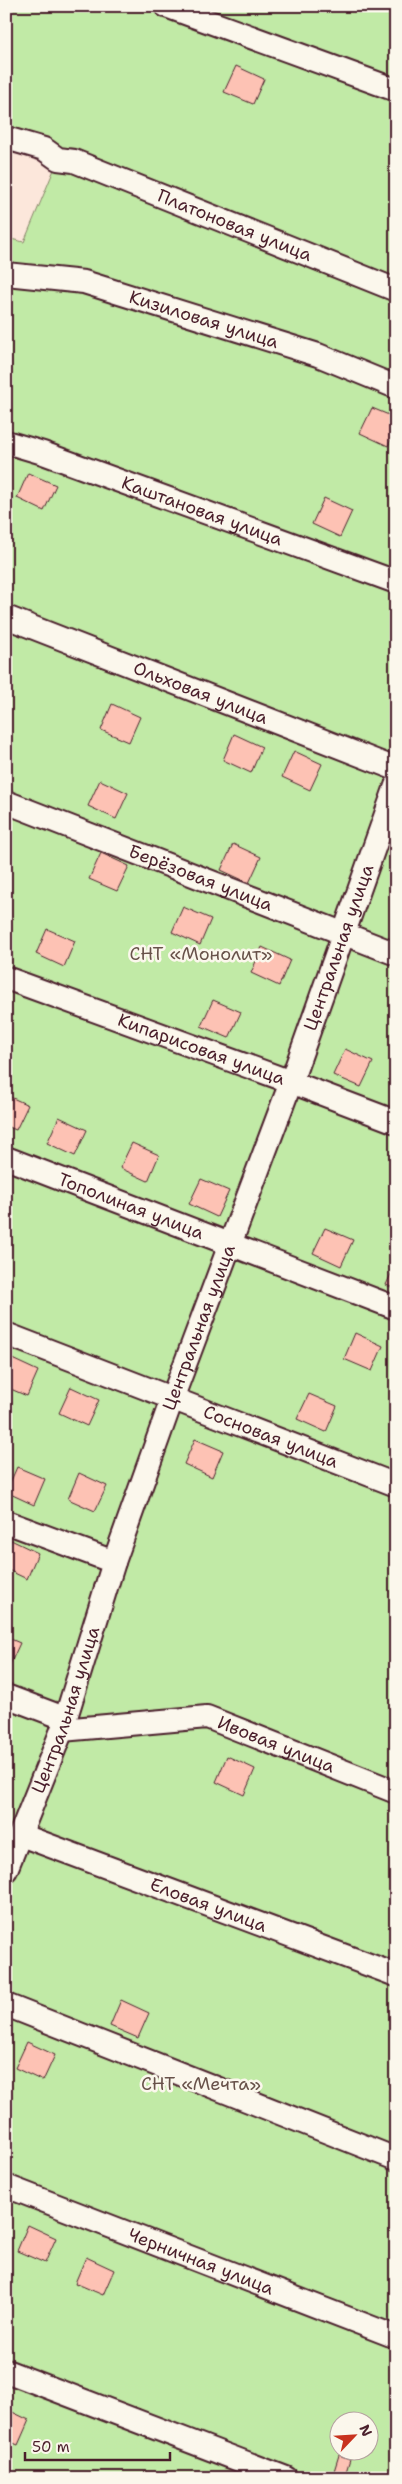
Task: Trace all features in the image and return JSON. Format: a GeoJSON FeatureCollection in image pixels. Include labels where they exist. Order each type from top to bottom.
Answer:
{"type":"FeatureCollection","features":[{"type":"Feature","properties":{"kind":"street"},"geometry":{"type":"LineString","coordinates":[[166,6],[396,90]]}},
{"type":"Feature","properties":{"kind":"street","name":"Платоновая улица"},"geometry":{"type":"LineString","coordinates":[[6,138],[44,149],[58,160],[74,161],[396,290]]}},
{"type":"Feature","properties":{"kind":"street","name":"Кизиловая улица"},"geometry":{"type":"LineString","coordinates":[[6,274],[84,282],[318,355],[396,387]]}},
{"type":"Feature","properties":{"kind":"street","name":"Каштановая улица"},"geometry":{"type":"LineString","coordinates":[[6,442],[43,453],[396,582]]}},
{"type":"Feature","properties":{"kind":"street","name":"Ольховая улица"},"geometry":{"type":"LineString","coordinates":[[6,617],[396,768]]}},
{"type":"Feature","properties":{"kind":"street","name":"Центральная улица"},"geometry":{"type":"LineString","coordinates":[[6,1870],[63,1724],[114,1562],[172,1399],[291,1082],[396,786]]}},
{"type":"Feature","properties":{"kind":"street","name":"Берёзовая улица"},"geometry":{"type":"LineString","coordinates":[[6,802],[396,954]]}},
{"type":"Feature","properties":{"kind":"street","name":"Кипарисовая улица"},"geometry":{"type":"LineString","coordinates":[[6,978],[396,1122]]}},
{"type":"Feature","properties":{"kind":"street","name":"Тополиная улица"},"geometry":{"type":"LineString","coordinates":[[6,1158],[396,1308]]}},
{"type":"Feature","properties":{"kind":"street","name":"Сосновая улица"},"geometry":{"type":"LineString","coordinates":[[6,1334],[396,1485]]}},
{"type":"Feature","properties":{"kind":"street"},"geometry":{"type":"LineString","coordinates":[[6,1522],[114,1562]]}},
{"type":"Feature","properties":{"kind":"street","name":"Ивовая улица"},"geometry":{"type":"LineString","coordinates":[[6,1696],[63,1724],[207,1717],[396,1792]]}},
{"type":"Feature","properties":{"kind":"street","name":"Еловая улица"},"geometry":{"type":"LineString","coordinates":[[21,1835],[396,1975]]}},
{"type":"Feature","properties":{"kind":"street"},"geometry":{"type":"LineString","coordinates":[[6,2005],[396,2160]]}},
{"type":"Feature","properties":{"kind":"street","name":"Черничная улица"},"geometry":{"type":"LineString","coordinates":[[6,2186],[396,2337]]}},
{"type":"Feature","properties":{"kind":"street"},"geometry":{"type":"LineString","coordinates":[[6,2371],[286,2478]]}},
{"type":"Feature","properties":{"kind":"green space","name":"СНТ «Монолит»"},"geometry":{"type":"Polygon","coordinates":[[[6,6],[396,6],[396,2478],[6,2478],[6,238],[24,242],[58,160],[6,138],[6,6]]]}},
{"type":"Feature","properties":{"kind":"building"},"geometry":{"type":"Polygon","coordinates":[[[236,66],[264,79],[253,104],[224,92],[236,66]]]}},
{"type":"Feature","properties":{"kind":"building"},"geometry":{"type":"Polygon","coordinates":[[[372,408],[396,418],[396,429],[388,446],[360,433],[372,408]]]}},
{"type":"Feature","properties":{"kind":"building"},"geometry":{"type":"Polygon","coordinates":[[[28,473],[56,485],[44,511],[17,498],[28,473]]]}},
{"type":"Feature","properties":{"kind":"building"},"geometry":{"type":"Polygon","coordinates":[[[324,498],[352,511],[340,537],[312,524],[324,498]]]}},
{"type":"Feature","properties":{"kind":"building"},"geometry":{"type":"Polygon","coordinates":[[[112,704],[140,717],[129,742],[101,730],[112,704]]]}},
{"type":"Feature","properties":{"kind":"building"},"geometry":{"type":"Polygon","coordinates":[[[234,734],[262,747],[251,773],[223,760],[234,734]]]}},
{"type":"Feature","properties":{"kind":"building"},"geometry":{"type":"Polygon","coordinates":[[[294,751],[322,764],[310,790],[282,777],[294,751]]]}},
{"type":"Feature","properties":{"kind":"building"},"geometry":{"type":"Polygon","coordinates":[[[100,780],[128,793],[116,819],[88,806],[100,780]]]}},
{"type":"Feature","properties":{"kind":"building"},"geometry":{"type":"Polygon","coordinates":[[[233,844],[261,857],[249,883],[221,870],[233,844]]]}},
{"type":"Feature","properties":{"kind":"building"},"geometry":{"type":"Polygon","coordinates":[[[101,853],[129,866],[117,891],[89,879],[101,853]]]}},
{"type":"Feature","properties":{"kind":"building"},"geometry":{"type":"Polygon","coordinates":[[[183,907],[211,919],[200,945],[172,932],[183,907]]]}},
{"type":"Feature","properties":{"kind":"building"},"geometry":{"type":"Polygon","coordinates":[[[47,929],[75,941],[64,967],[36,954],[47,929]]]}},
{"type":"Feature","properties":{"kind":"building"},"geometry":{"type":"Polygon","coordinates":[[[262,947],[290,960],[279,986],[251,973],[262,947]]]}},
{"type":"Feature","properties":{"kind":"building"},"geometry":{"type":"Polygon","coordinates":[[[213,1000],[241,1012],[229,1038],[201,1026],[213,1000]]]}},
{"type":"Feature","properties":{"kind":"building"},"geometry":{"type":"Polygon","coordinates":[[[345,1049],[373,1062],[361,1087],[333,1075],[345,1049]]]}},
{"type":"Feature","properties":{"kind":"building"},"geometry":{"type":"Polygon","coordinates":[[[6,1095],[28,1105],[16,1130],[6,1126],[6,1095]]]}},
{"type":"Feature","properties":{"kind":"building"},"geometry":{"type":"Polygon","coordinates":[[[59,1117],[87,1130],[75,1156],[47,1143],[59,1117]]]}},
{"type":"Feature","properties":{"kind":"building"},"geometry":{"type":"Polygon","coordinates":[[[132,1143],[159,1155],[148,1181],[120,1168],[132,1143]]]}},
{"type":"Feature","properties":{"kind":"building"},"geometry":{"type":"Polygon","coordinates":[[[201,1179],[229,1191],[217,1217],[189,1204],[201,1179]]]}},
{"type":"Feature","properties":{"kind":"building"},"geometry":{"type":"Polygon","coordinates":[[[325,1228],[353,1240],[341,1266],[313,1253],[325,1228]]]}},
{"type":"Feature","properties":{"kind":"building"},"geometry":{"type":"Polygon","coordinates":[[[396,1263],[396,1289],[386,1285],[396,1263]]]}},
{"type":"Feature","properties":{"kind":"building"},"geometry":{"type":"Polygon","coordinates":[[[355,1333],[383,1346],[372,1371],[344,1359],[355,1333]]]}},
{"type":"Feature","properties":{"kind":"building"},"geometry":{"type":"Polygon","coordinates":[[[10,1358],[38,1371],[27,1396],[6,1387],[6,1366],[10,1358]]]}},
{"type":"Feature","properties":{"kind":"building"},"geometry":{"type":"Polygon","coordinates":[[[71,1387],[99,1400],[87,1426],[59,1413],[71,1387]]]}},
{"type":"Feature","properties":{"kind":"building"},"geometry":{"type":"Polygon","coordinates":[[[309,1394],[337,1406],[326,1432],[297,1419],[309,1394]]]}},
{"type":"Feature","properties":{"kind":"building"},"geometry":{"type":"Polygon","coordinates":[[[195,1439],[223,1451],[212,1477],[184,1464],[195,1439]]]}},
{"type":"Feature","properties":{"kind":"building"},"geometry":{"type":"Polygon","coordinates":[[[17,1467],[45,1479],[34,1505],[6,1492],[17,1467]]]}},
{"type":"Feature","properties":{"kind":"building"},"geometry":{"type":"Polygon","coordinates":[[[79,1473],[107,1486],[95,1511],[68,1499],[79,1473]]]}},
{"type":"Feature","properties":{"kind":"building"},"geometry":{"type":"Polygon","coordinates":[[[11,1540],[38,1553],[27,1579],[6,1569],[6,1550],[11,1540]]]}},
{"type":"Feature","properties":{"kind":"building"},"geometry":{"type":"Polygon","coordinates":[[[6,1637],[20,1643],[8,1669],[6,1668],[6,1637]]]}},
{"type":"Feature","properties":{"kind":"building"},"geometry":{"type":"Polygon","coordinates":[[[227,1756],[255,1769],[244,1795],[216,1782],[227,1756]]]}},
{"type":"Feature","properties":{"kind":"building"},"geometry":{"type":"Polygon","coordinates":[[[121,2000],[149,2013],[138,2038],[110,2026],[121,2000]]]}},
{"type":"Feature","properties":{"kind":"building"},"geometry":{"type":"Polygon","coordinates":[[[27,2042],[55,2055],[43,2081],[15,2068],[27,2042]]]}},
{"type":"Feature","properties":{"kind":"building"},"geometry":{"type":"Polygon","coordinates":[[[28,2225],[56,2238],[45,2263],[17,2251],[28,2225]]]}},
{"type":"Feature","properties":{"kind":"building"},"geometry":{"type":"Polygon","coordinates":[[[86,2257],[114,2270],[103,2295],[75,2283],[86,2257]]]}},
{"type":"Feature","properties":{"kind":"building"},"geometry":{"type":"Polygon","coordinates":[[[6,2409],[29,2420],[18,2445],[6,2440],[6,2409]]]}},
{"type":"Feature","properties":{"kind":"building"},"geometry":{"type":"Polygon","coordinates":[[[337,2462],[349,2462],[345,2475],[334,2471],[337,2462]]]}},
{"type":"Feature","properties":{"kind":"park label","name":"СНТ «Мечта»"},"geometry":{"type":"Point","coordinates":[201,2084]}}]}
